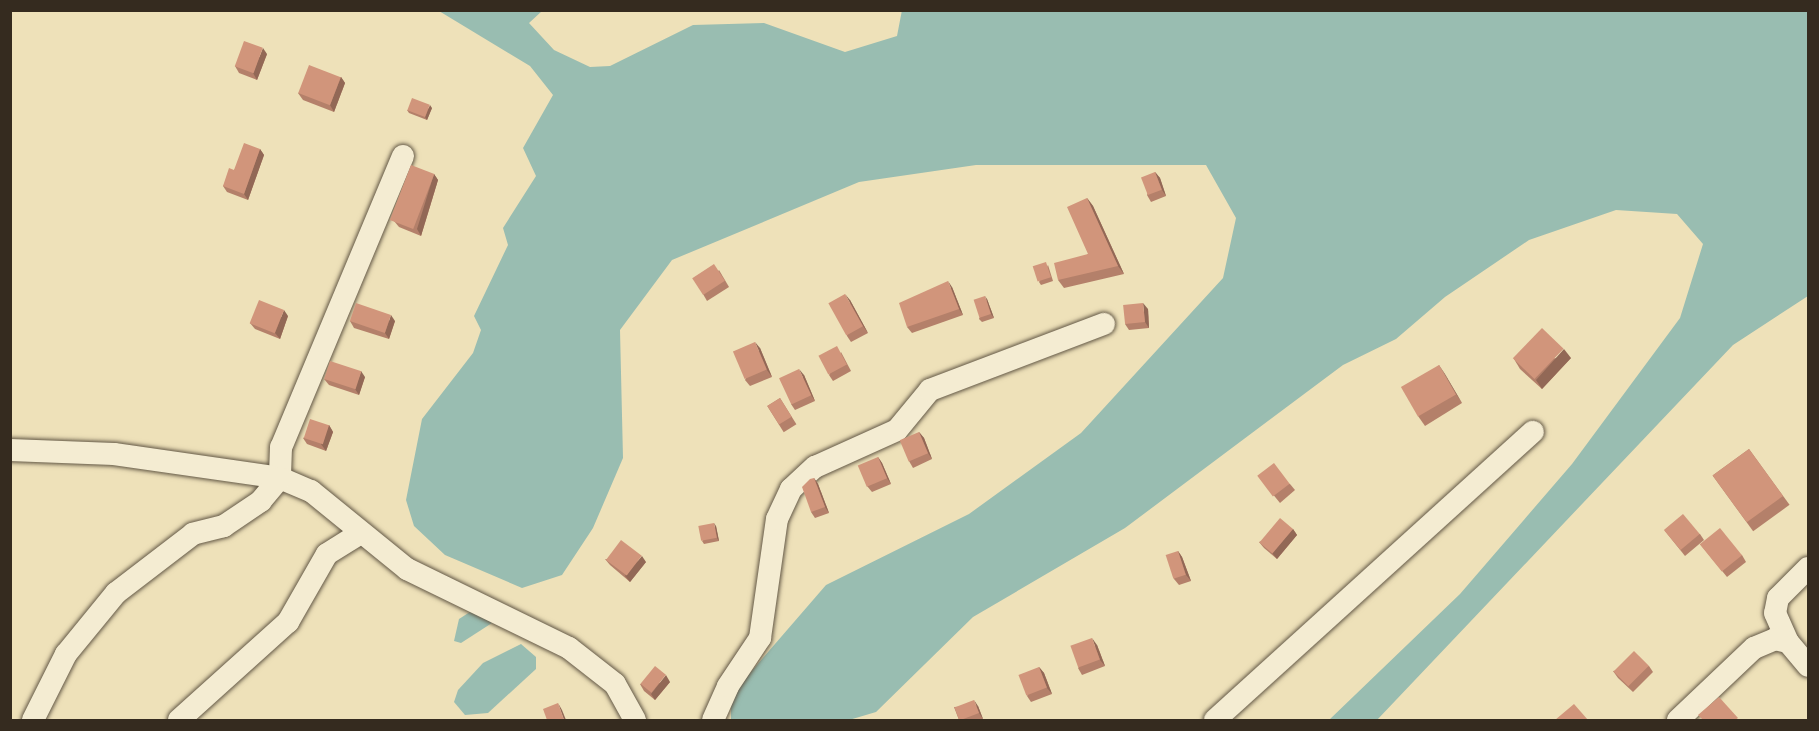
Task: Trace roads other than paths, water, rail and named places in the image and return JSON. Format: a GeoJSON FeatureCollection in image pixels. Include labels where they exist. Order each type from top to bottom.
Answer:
{"type":"FeatureCollection","features":[{"type":"Feature","properties":{"kind":"street"},"geometry":{"type":"LineString","coordinates":[[33,720],[66,654],[116,593],[193,534],[224,526],[261,501],[280,478],[281,447],[403,156]]}},
{"type":"Feature","properties":{"kind":"street"},"geometry":{"type":"LineString","coordinates":[[713,720],[728,686],[760,638],[777,519],[790,489],[815,467],[897,430],[930,390],[1104,324]]}},
{"type":"Feature","properties":{"kind":"street"},"geometry":{"type":"LineString","coordinates":[[1215,720],[1533,432]]}},
{"type":"Feature","properties":{"kind":"street"},"geometry":{"type":"LineString","coordinates":[[10,450],[114,453],[280,478],[311,490],[407,570],[569,648],[615,684],[635,720]]}},
{"type":"Feature","properties":{"kind":"street"},"geometry":{"type":"LineString","coordinates":[[179,720],[288,622],[327,554],[360,533]]}},
{"type":"Feature","properties":{"kind":"street"},"geometry":{"type":"LineString","coordinates":[[1809,568],[1778,598],[1775,613],[1788,642],[1809,666]]}},
{"type":"Feature","properties":{"kind":"street"},"geometry":{"type":"LineString","coordinates":[[1678,720],[1754,648],[1775,639],[1788,642]]}},
{"type":"Feature","properties":{"kind":"water"},"geometry":{"type":"Polygon","coordinates":[[[902,10],[1808,11],[1808,296],[1733,345],[1377,720],[1329,720],[1460,594],[1572,464],[1680,318],[1703,244],[1677,214],[1616,210],[1529,240],[1445,297],[1396,339],[1343,365],[1125,528],[973,617],[876,712],[849,720],[731,720],[731,695],[826,585],[969,514],[1081,433],[1223,278],[1236,218],[1206,165],[976,165],[859,182],[672,260],[620,330],[623,458],[593,528],[562,575],[522,588],[445,555],[414,526],[406,500],[422,419],[473,353],[481,330],[474,316],[508,245],[503,228],[536,176],[523,148],[553,95],[530,66],[439,11],[542,11],[529,23],[554,50],[590,67],[610,66],[693,25],[764,23],[845,52],[897,36],[902,10]]]}},
{"type":"Feature","properties":{"kind":"water"},"geometry":{"type":"Polygon","coordinates":[[[473,610],[492,623],[461,643],[454,641],[459,619],[473,610]]]}},
{"type":"Feature","properties":{"kind":"water"},"geometry":{"type":"Polygon","coordinates":[[[521,644],[536,657],[536,669],[488,713],[465,715],[454,702],[458,690],[483,663],[521,644]]]}}]}
